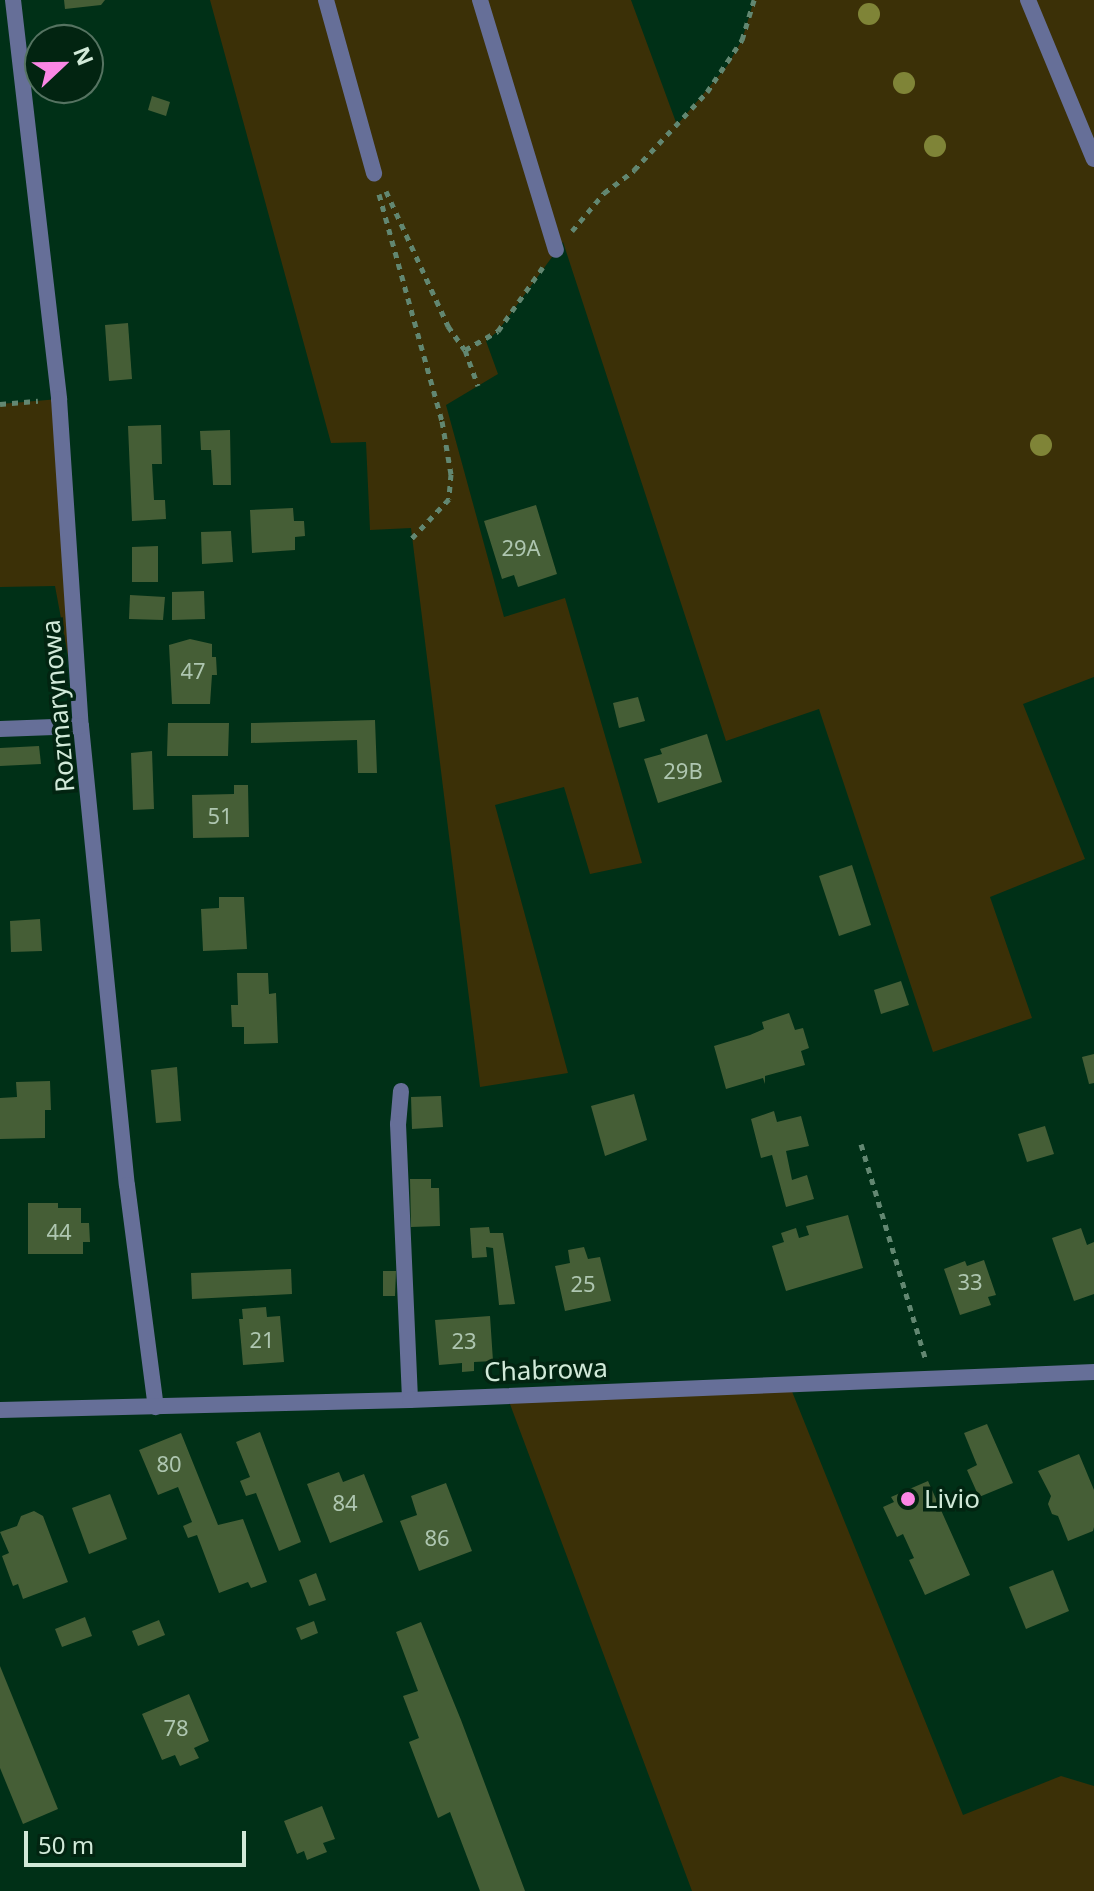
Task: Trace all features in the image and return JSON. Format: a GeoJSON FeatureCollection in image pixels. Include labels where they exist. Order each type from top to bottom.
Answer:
{"type":"FeatureCollection","features":[{"type":"Feature","properties":{"kind":"street","name":"Rozmarynowa"},"geometry":{"type":"LineString","coordinates":[[13,0],[59,399],[81,726],[127,1185],[156,1407]]}},
{"type":"Feature","properties":{"kind":"street"},"geometry":{"type":"LineString","coordinates":[[326,0],[374,173]]}},
{"type":"Feature","properties":{"kind":"street"},"geometry":{"type":"LineString","coordinates":[[480,0],[556,250]]}},
{"type":"Feature","properties":{"kind":"street"},"geometry":{"type":"LineString","coordinates":[[1028,0],[1094,159]]}},
{"type":"Feature","properties":{"kind":"street"},"geometry":{"type":"LineString","coordinates":[[0,729],[81,726]]}},
{"type":"Feature","properties":{"kind":"street"},"geometry":{"type":"LineString","coordinates":[[401,1091],[398,1124],[410,1400]]}},
{"type":"Feature","properties":{"kind":"street","name":"Chabrowa"},"geometry":{"type":"LineString","coordinates":[[0,1410],[410,1400],[1094,1372]]}},
{"type":"Feature","properties":{"kind":"path"},"geometry":{"type":"LineString","coordinates":[[465,350],[498,331],[556,250],[604,193],[634,170],[707,92],[742,40],[754,0]]}},
{"type":"Feature","properties":{"kind":"path"},"geometry":{"type":"LineString","coordinates":[[374,173],[384,186],[448,326],[465,350],[478,386]]}},
{"type":"Feature","properties":{"kind":"path"},"geometry":{"type":"LineString","coordinates":[[374,173],[442,421],[451,474],[449,499],[412,538]]}},
{"type":"Feature","properties":{"kind":"path"},"geometry":{"type":"LineString","coordinates":[[0,404],[59,399]]}},
{"type":"Feature","properties":{"kind":"path"},"geometry":{"type":"LineString","coordinates":[[861,1144],[921,1334],[926,1361],[924,1378]]}},
{"type":"Feature","properties":{"kind":"shaded area"},"geometry":{"type":"Polygon","coordinates":[[[210,0],[631,0],[677,125],[727,66],[742,40],[754,0],[1094,0],[1094,677],[1023,704],[1085,859],[990,897],[1032,1018],[933,1052],[819,709],[726,741],[563,242],[498,331],[486,341],[498,374],[446,405],[504,617],[565,598],[642,863],[590,874],[564,787],[495,805],[568,1073],[480,1087],[411,528],[370,530],[366,442],[331,443],[210,0]]]}},
{"type":"Feature","properties":{"kind":"shaded area"},"geometry":{"type":"Polygon","coordinates":[[[59,399],[81,726],[55,586],[0,587],[0,404],[59,399]]]}},
{"type":"Feature","properties":{"kind":"shaded area"},"geometry":{"type":"Polygon","coordinates":[[[789,1384],[963,1815],[1061,1776],[1094,1786],[1094,1891],[692,1891],[507,1396],[789,1384]]]}},
{"type":"Feature","properties":{"kind":"building"},"geometry":{"type":"Polygon","coordinates":[[[64,0],[105,0],[101,5],[65,9],[64,0]]]}},
{"type":"Feature","properties":{"kind":"building"},"geometry":{"type":"Polygon","coordinates":[[[152,96],[170,102],[166,116],[148,110],[152,96]]]}},
{"type":"Feature","properties":{"kind":"building"},"geometry":{"type":"Polygon","coordinates":[[[128,323],[132,379],[109,381],[105,325],[128,323]]]}},
{"type":"Feature","properties":{"kind":"building"},"geometry":{"type":"Polygon","coordinates":[[[161,425],[162,464],[152,464],[154,500],[165,500],[166,519],[132,521],[128,426],[161,425]]]}},
{"type":"Feature","properties":{"kind":"building"},"geometry":{"type":"Polygon","coordinates":[[[230,430],[231,485],[213,485],[211,450],[201,450],[200,431],[230,430]]]}},
{"type":"Feature","properties":{"kind":"building"},"geometry":{"type":"Polygon","coordinates":[[[536,505],[557,574],[518,587],[514,575],[502,579],[484,521],[536,505]]]}},
{"type":"Feature","properties":{"kind":"building"},"geometry":{"type":"Polygon","coordinates":[[[293,508],[294,521],[304,521],[305,536],[295,537],[295,550],[252,553],[250,510],[293,508]]]}},
{"type":"Feature","properties":{"kind":"building"},"geometry":{"type":"Polygon","coordinates":[[[231,531],[233,562],[202,564],[201,532],[231,531]]]}},
{"type":"Feature","properties":{"kind":"building"},"geometry":{"type":"Polygon","coordinates":[[[158,546],[158,582],[132,582],[132,547],[158,546]]]}},
{"type":"Feature","properties":{"kind":"building"},"geometry":{"type":"Polygon","coordinates":[[[204,591],[205,619],[172,620],[172,592],[204,591]]]}},
{"type":"Feature","properties":{"kind":"building"},"geometry":{"type":"Polygon","coordinates":[[[130,595],[165,597],[163,620],[129,619],[130,595]]]}},
{"type":"Feature","properties":{"kind":"building"},"geometry":{"type":"Polygon","coordinates":[[[190,639],[212,644],[212,657],[216,657],[217,675],[212,675],[210,704],[172,704],[169,645],[190,639]]]}},
{"type":"Feature","properties":{"kind":"building"},"geometry":{"type":"Polygon","coordinates":[[[638,697],[645,721],[619,728],[613,703],[638,697]]]}},
{"type":"Feature","properties":{"kind":"building"},"geometry":{"type":"Polygon","coordinates":[[[375,720],[377,773],[358,773],[357,740],[251,743],[251,723],[375,720]]]}},
{"type":"Feature","properties":{"kind":"building"},"geometry":{"type":"Polygon","coordinates":[[[168,723],[229,723],[228,756],[167,756],[168,723]]]}},
{"type":"Feature","properties":{"kind":"building"},"geometry":{"type":"Polygon","coordinates":[[[707,734],[722,782],[658,803],[644,759],[662,754],[660,749],[707,734]]]}},
{"type":"Feature","properties":{"kind":"building"},"geometry":{"type":"Polygon","coordinates":[[[39,746],[41,764],[0,766],[0,748],[39,746]]]}},
{"type":"Feature","properties":{"kind":"building"},"geometry":{"type":"Polygon","coordinates":[[[152,751],[154,809],[133,810],[131,753],[152,751]]]}},
{"type":"Feature","properties":{"kind":"building"},"geometry":{"type":"Polygon","coordinates":[[[234,785],[248,785],[249,837],[193,838],[192,795],[234,794],[234,785]]]}},
{"type":"Feature","properties":{"kind":"building"},"geometry":{"type":"Polygon","coordinates":[[[852,865],[871,925],[839,936],[819,876],[852,865]]]}},
{"type":"Feature","properties":{"kind":"building"},"geometry":{"type":"Polygon","coordinates":[[[219,897],[244,897],[247,949],[203,951],[201,909],[219,908],[219,897]]]}},
{"type":"Feature","properties":{"kind":"building"},"geometry":{"type":"Polygon","coordinates":[[[40,919],[42,951],[11,952],[10,921],[40,919]]]}},
{"type":"Feature","properties":{"kind":"building"},"geometry":{"type":"Polygon","coordinates":[[[237,973],[268,973],[269,994],[276,993],[278,1043],[244,1044],[244,1027],[232,1027],[231,1005],[238,1005],[237,973]]]}},
{"type":"Feature","properties":{"kind":"building"},"geometry":{"type":"Polygon","coordinates":[[[901,981],[909,1005],[881,1014],[874,990],[901,981]]]}},
{"type":"Feature","properties":{"kind":"building"},"geometry":{"type":"Polygon","coordinates":[[[789,1013],[795,1030],[803,1028],[809,1048],[801,1051],[805,1065],[765,1076],[765,1084],[763,1078],[726,1089],[714,1046],[764,1029],[762,1022],[789,1013]]]}},
{"type":"Feature","properties":{"kind":"building"},"geometry":{"type":"Polygon","coordinates":[[[1094,1054],[1094,1083],[1089,1084],[1082,1057],[1094,1054]]]}},
{"type":"Feature","properties":{"kind":"building"},"geometry":{"type":"Polygon","coordinates":[[[177,1067],[181,1121],[156,1123],[151,1070],[177,1067]]]}},
{"type":"Feature","properties":{"kind":"building"},"geometry":{"type":"Polygon","coordinates":[[[50,1081],[51,1110],[45,1110],[45,1138],[0,1139],[0,1098],[17,1097],[16,1082],[50,1081]]]}},
{"type":"Feature","properties":{"kind":"building"},"geometry":{"type":"Polygon","coordinates":[[[634,1094],[647,1140],[605,1156],[591,1106],[634,1094]]]}},
{"type":"Feature","properties":{"kind":"building"},"geometry":{"type":"Polygon","coordinates":[[[441,1096],[443,1127],[412,1129],[411,1097],[441,1096]]]}},
{"type":"Feature","properties":{"kind":"building"},"geometry":{"type":"Polygon","coordinates":[[[774,1111],[777,1122],[801,1116],[809,1146],[786,1151],[792,1180],[807,1175],[814,1199],[786,1207],[772,1155],[761,1158],[751,1119],[774,1111]]]}},
{"type":"Feature","properties":{"kind":"building"},"geometry":{"type":"Polygon","coordinates":[[[1045,1126],[1054,1154],[1027,1162],[1018,1134],[1045,1126]]]}},
{"type":"Feature","properties":{"kind":"building"},"geometry":{"type":"Polygon","coordinates":[[[410,1179],[431,1179],[431,1188],[439,1188],[440,1226],[411,1227],[410,1179]]]}},
{"type":"Feature","properties":{"kind":"building"},"geometry":{"type":"Polygon","coordinates":[[[28,1203],[58,1203],[58,1208],[81,1208],[81,1223],[89,1223],[90,1242],[83,1242],[83,1254],[28,1254],[28,1203]]]}},
{"type":"Feature","properties":{"kind":"building"},"geometry":{"type":"Polygon","coordinates":[[[848,1215],[863,1268],[786,1291],[772,1246],[784,1242],[781,1233],[796,1228],[799,1238],[809,1235],[806,1226],[848,1215]]]}},
{"type":"Feature","properties":{"kind":"building"},"geometry":{"type":"Polygon","coordinates":[[[489,1227],[490,1233],[503,1233],[515,1304],[499,1305],[493,1248],[486,1247],[487,1257],[472,1258],[470,1228],[489,1227]]]}},
{"type":"Feature","properties":{"kind":"building"},"geometry":{"type":"Polygon","coordinates":[[[1081,1228],[1087,1245],[1094,1242],[1094,1294],[1074,1301],[1052,1238],[1081,1228]]]}},
{"type":"Feature","properties":{"kind":"building"},"geometry":{"type":"Polygon","coordinates":[[[584,1247],[588,1259],[600,1257],[611,1301],[565,1311],[555,1266],[570,1263],[568,1250],[584,1247]]]}},
{"type":"Feature","properties":{"kind":"building"},"geometry":{"type":"Polygon","coordinates":[[[984,1260],[996,1295],[988,1297],[991,1305],[960,1315],[944,1269],[965,1261],[967,1266],[984,1260]]]}},
{"type":"Feature","properties":{"kind":"building"},"geometry":{"type":"Polygon","coordinates":[[[291,1269],[292,1294],[192,1299],[191,1273],[291,1269]]]}},
{"type":"Feature","properties":{"kind":"building"},"geometry":{"type":"Polygon","coordinates":[[[383,1271],[396,1271],[395,1296],[383,1296],[383,1271]]]}},
{"type":"Feature","properties":{"kind":"building"},"geometry":{"type":"Polygon","coordinates":[[[266,1307],[267,1317],[280,1316],[284,1362],[243,1365],[239,1319],[243,1319],[242,1309],[266,1307]]]}},
{"type":"Feature","properties":{"kind":"building"},"geometry":{"type":"Polygon","coordinates":[[[490,1316],[493,1361],[474,1362],[474,1371],[462,1372],[462,1363],[439,1365],[435,1320],[490,1316]]]}},
{"type":"Feature","properties":{"kind":"building"},"geometry":{"type":"Polygon","coordinates":[[[987,1424],[1013,1483],[979,1497],[967,1470],[977,1465],[964,1433],[987,1424]]]}},
{"type":"Feature","properties":{"kind":"building"},"geometry":{"type":"Polygon","coordinates":[[[260,1432],[301,1542],[279,1551],[256,1493],[246,1496],[240,1481],[250,1477],[236,1442],[260,1432]]]}},
{"type":"Feature","properties":{"kind":"building"},"geometry":{"type":"Polygon","coordinates":[[[181,1433],[218,1525],[243,1519],[267,1582],[251,1588],[248,1582],[219,1593],[197,1535],[188,1538],[183,1526],[192,1522],[178,1487],[158,1495],[139,1450],[181,1433]]]}},
{"type":"Feature","properties":{"kind":"building"},"geometry":{"type":"Polygon","coordinates":[[[1079,1454],[1094,1490],[1094,1527],[1093,1531],[1068,1541],[1058,1516],[1052,1514],[1048,1504],[1051,1496],[1038,1471],[1079,1454]]]}},
{"type":"Feature","properties":{"kind":"building"},"geometry":{"type":"Polygon","coordinates":[[[339,1472],[343,1482],[364,1474],[383,1522],[330,1543],[307,1484],[339,1472]]]}},
{"type":"Feature","properties":{"kind":"building"},"geometry":{"type":"Polygon","coordinates":[[[928,1481],[970,1575],[925,1595],[909,1560],[914,1558],[903,1534],[897,1537],[883,1507],[894,1502],[891,1497],[928,1481]]]}},
{"type":"Feature","properties":{"kind":"building"},"geometry":{"type":"Polygon","coordinates":[[[446,1483],[472,1551],[419,1571],[400,1521],[417,1515],[411,1496],[446,1483]]]}},
{"type":"Feature","properties":{"kind":"building"},"geometry":{"type":"Polygon","coordinates":[[[110,1494],[127,1539],[89,1554],[72,1508],[110,1494]]]}},
{"type":"Feature","properties":{"kind":"building"},"geometry":{"type":"Polygon","coordinates":[[[34,1511],[43,1516],[68,1582],[23,1599],[18,1584],[13,1586],[2,1556],[9,1553],[0,1532],[17,1526],[21,1516],[34,1511]]]}},
{"type":"Feature","properties":{"kind":"building"},"geometry":{"type":"Polygon","coordinates":[[[1053,1570],[1069,1611],[1026,1629],[1009,1587],[1053,1570]]]}},
{"type":"Feature","properties":{"kind":"building"},"geometry":{"type":"Polygon","coordinates":[[[316,1573],[326,1600],[309,1606],[299,1580],[316,1573]]]}},
{"type":"Feature","properties":{"kind":"building"},"geometry":{"type":"Polygon","coordinates":[[[85,1617],[92,1636],[62,1647],[55,1629],[85,1617]]]}},
{"type":"Feature","properties":{"kind":"building"},"geometry":{"type":"Polygon","coordinates":[[[159,1620],[165,1635],[138,1646],[132,1631],[159,1620]]]}},
{"type":"Feature","properties":{"kind":"building"},"geometry":{"type":"Polygon","coordinates":[[[314,1621],[318,1633],[301,1640],[296,1628],[314,1621]]]}},
{"type":"Feature","properties":{"kind":"building"},"geometry":{"type":"Polygon","coordinates":[[[421,1622],[525,1891],[480,1891],[450,1812],[438,1818],[409,1742],[419,1738],[403,1696],[418,1691],[396,1632],[421,1622]]]}},
{"type":"Feature","properties":{"kind":"building"},"geometry":{"type":"Polygon","coordinates":[[[0,1666],[58,1809],[23,1824],[0,1768],[0,1666]]]}},
{"type":"Feature","properties":{"kind":"building"},"geometry":{"type":"Polygon","coordinates":[[[189,1694],[209,1741],[194,1748],[199,1758],[180,1766],[175,1755],[162,1760],[142,1714],[189,1694]]]}},
{"type":"Feature","properties":{"kind":"building"},"geometry":{"type":"Polygon","coordinates":[[[322,1806],[335,1839],[323,1843],[327,1852],[307,1860],[304,1851],[297,1854],[284,1821],[322,1806]]]}},
{"type":"Feature","properties":{"kind":"place","name":"Livio"},"geometry":{"type":"Point","coordinates":[908,1499]}}]}
